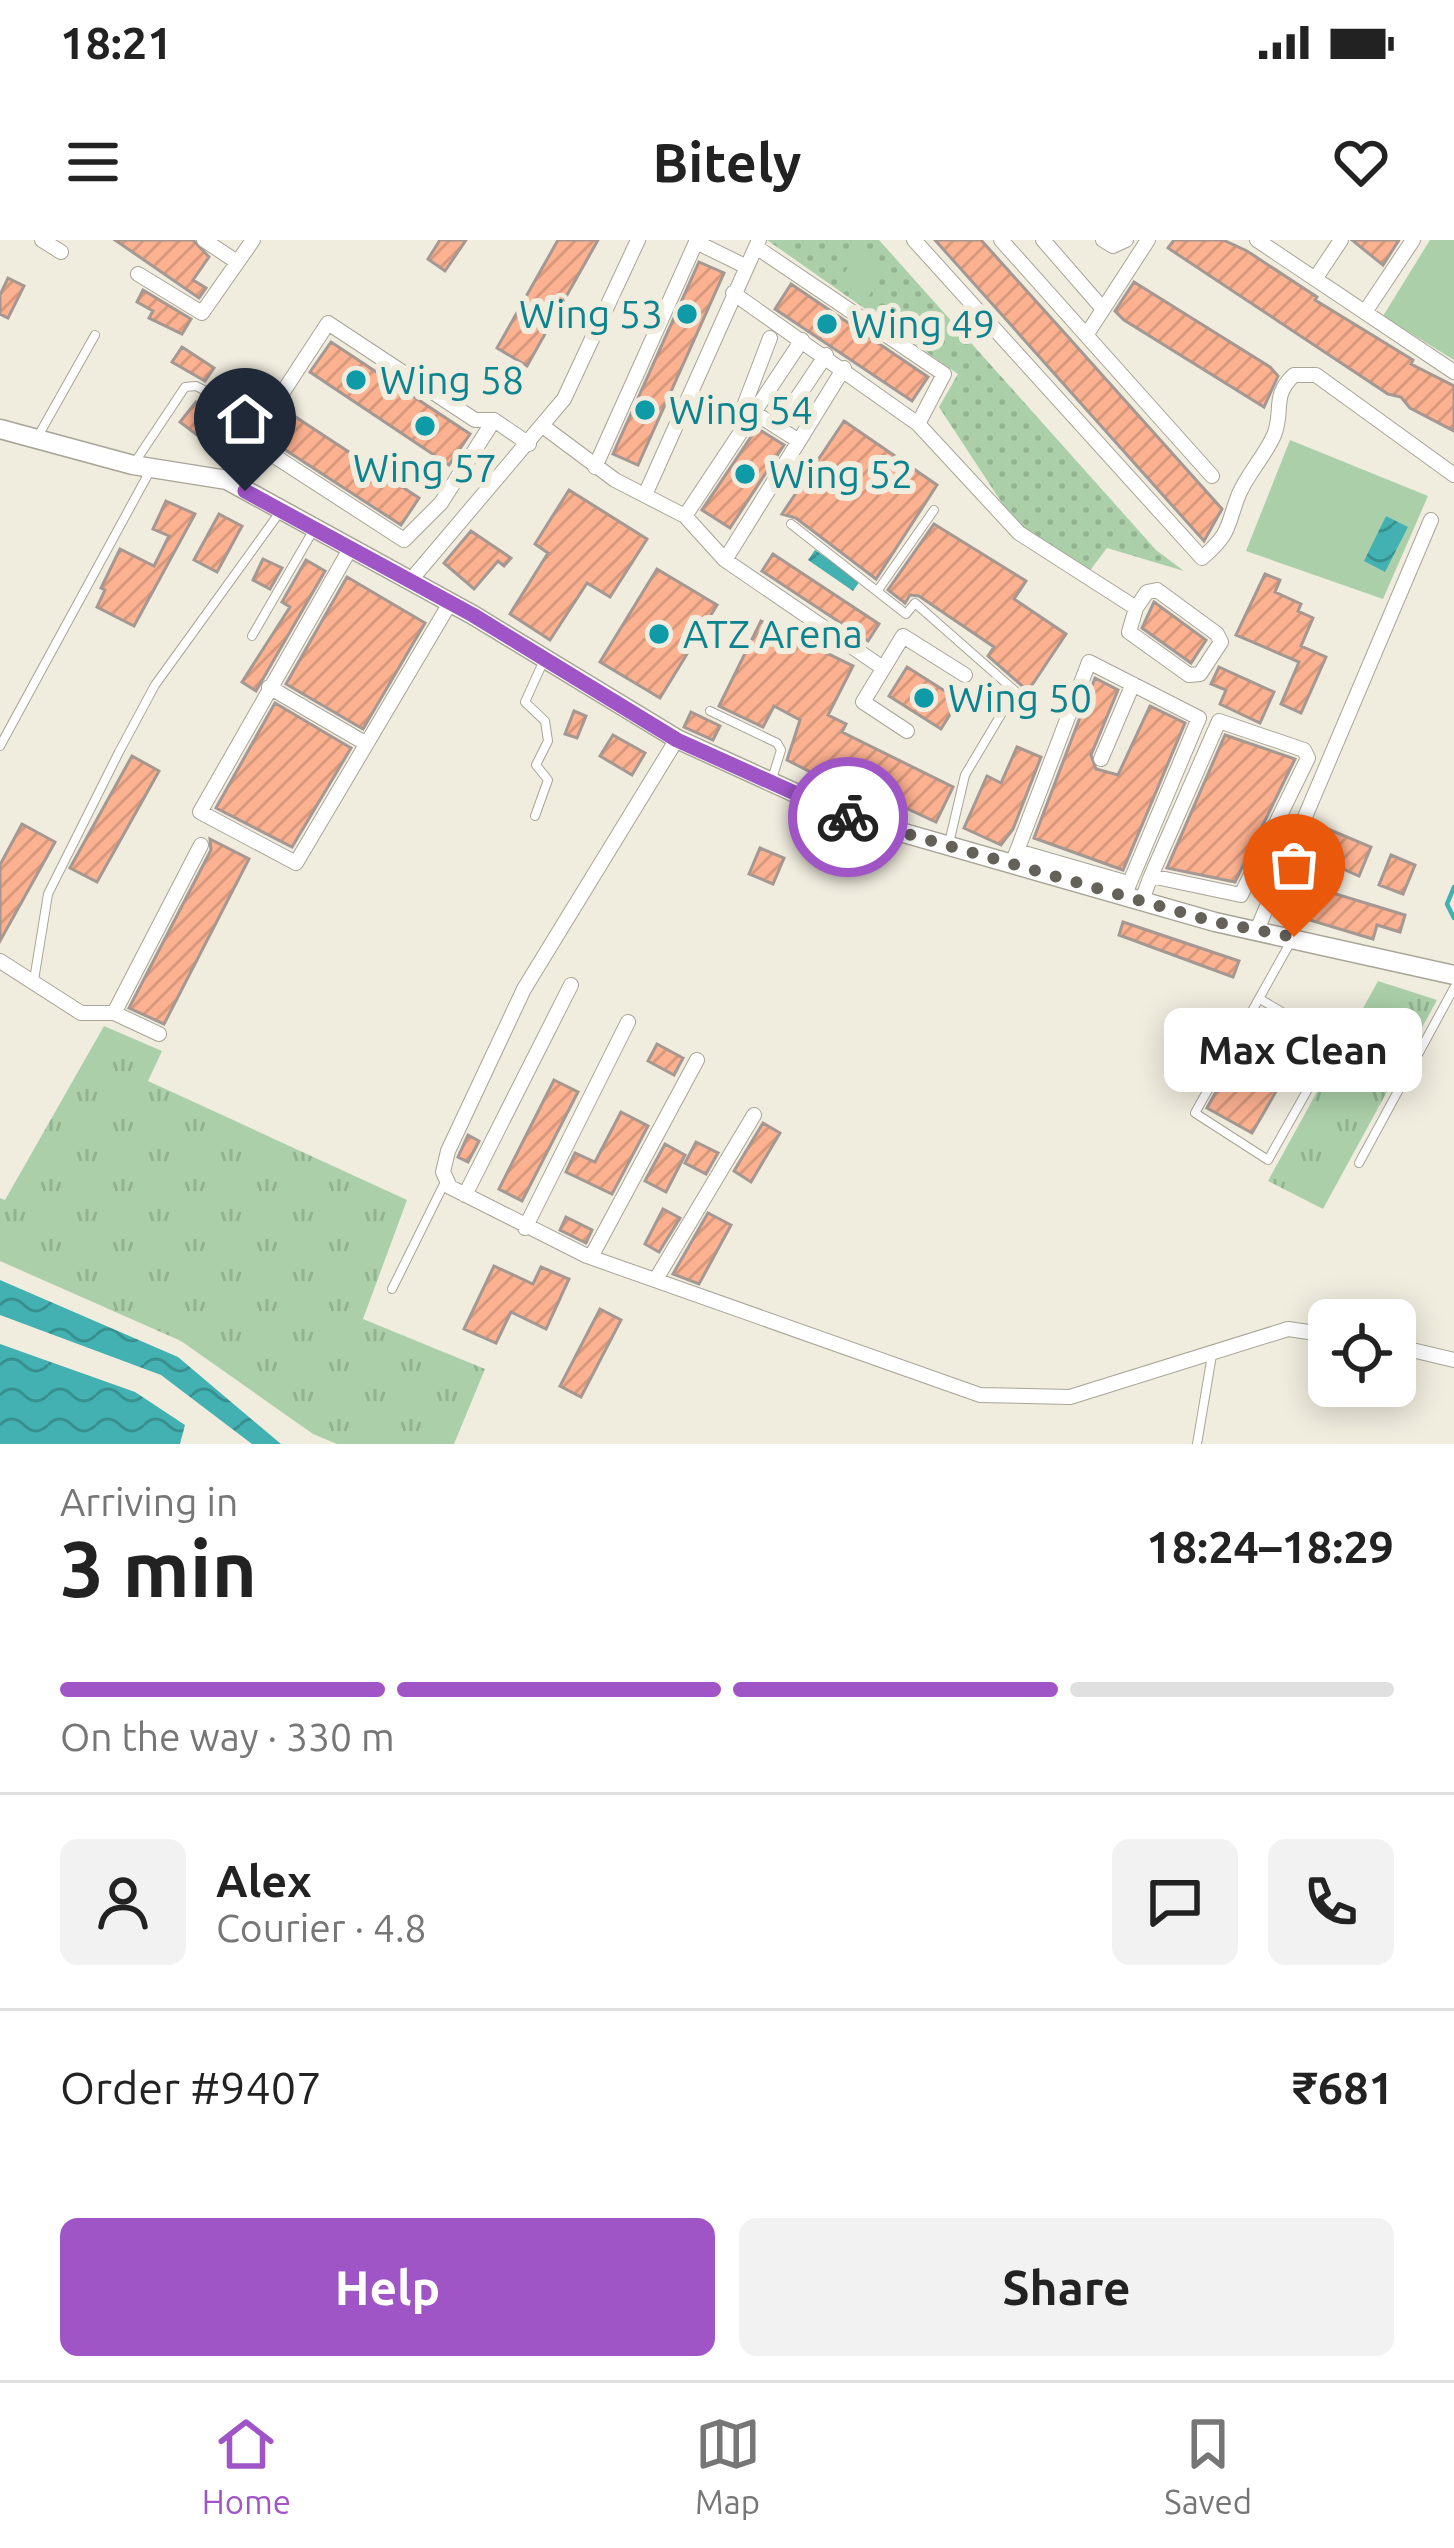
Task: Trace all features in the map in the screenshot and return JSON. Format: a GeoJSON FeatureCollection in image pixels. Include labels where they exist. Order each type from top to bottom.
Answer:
{"type":"FeatureCollection","features":[{"type":"Feature","properties":{"kind":"street"},"geometry":{"type":"LineString","coordinates":[[43,240],[61,252]]}},
{"type":"Feature","properties":{"kind":"street"},"geometry":{"type":"LineString","coordinates":[[205,240],[237,262]]}},
{"type":"Feature","properties":{"kind":"street"},"geometry":{"type":"LineString","coordinates":[[138,274],[202,313],[253,240]]}},
{"type":"Feature","properties":{"kind":"street"},"geometry":{"type":"LineString","coordinates":[[410,581],[544,427],[586,360],[638,240]]}},
{"type":"Feature","properties":{"kind":"street"},"geometry":{"type":"LineString","coordinates":[[914,240],[1202,558],[1233,524],[1239,493],[1274,434],[1275,403],[1294,375],[1316,375],[1454,476]]}},
{"type":"Feature","properties":{"kind":"street"},"geometry":{"type":"LineString","coordinates":[[1001,240],[1212,476]]}},
{"type":"Feature","properties":{"kind":"street"},"geometry":{"type":"LineString","coordinates":[[1042,240],[1103,309]]}},
{"type":"Feature","properties":{"kind":"street"},"geometry":{"type":"LineString","coordinates":[[1103,240],[1113,246],[1126,240]]}},
{"type":"Feature","properties":{"kind":"street"},"geometry":{"type":"LineString","coordinates":[[1087,334],[1148,240]]}},
{"type":"Feature","properties":{"kind":"street"},"geometry":{"type":"LineString","coordinates":[[1257,240],[1454,372]]}},
{"type":"Feature","properties":{"kind":"street"},"geometry":{"type":"LineString","coordinates":[[1315,279],[1341,240]]}},
{"type":"Feature","properties":{"kind":"street"},"geometry":{"type":"LineString","coordinates":[[1365,312],[1413,240]]}},
{"type":"Feature","properties":{"kind":"street"},"geometry":{"type":"LineString","coordinates":[[596,467],[697,241],[747,267]]}},
{"type":"Feature","properties":{"kind":"street"},"geometry":{"type":"LineString","coordinates":[[644,495],[757,244],[944,374],[918,424]]}},
{"type":"Feature","properties":{"kind":"street"},"geometry":{"type":"LineString","coordinates":[[733,293],[918,424],[1019,533],[1136,608]]}},
{"type":"Feature","properties":{"kind":"street"},"geometry":{"type":"LineString","coordinates":[[494,420],[442,502],[404,540],[251,441],[328,323],[475,420],[494,420],[529,444]]}},
{"type":"Feature","properties":{"kind":"street"},"geometry":{"type":"LineString","coordinates":[[770,338],[744,406],[799,441]]}},
{"type":"Feature","properties":{"kind":"street"},"geometry":{"type":"LineString","coordinates":[[685,516],[802,340]]}},
{"type":"Feature","properties":{"kind":"street"},"geometry":{"type":"LineString","coordinates":[[785,416],[826,356]]}},
{"type":"Feature","properties":{"kind":"street"},"geometry":{"type":"LineString","coordinates":[[725,560],[844,368]]}},
{"type":"Feature","properties":{"kind":"street"},"geometry":{"type":"LineString","coordinates":[[544,427],[596,467],[685,516],[725,560],[883,668]]}},
{"type":"Feature","properties":{"kind":"street"},"geometry":{"type":"LineString","coordinates":[[0,430],[143,466],[227,480],[450,603],[677,740],[848,817],[948,846],[1014,858],[1257,930],[1454,975]]}},
{"type":"Feature","properties":{"kind":"street"},"geometry":{"type":"LineString","coordinates":[[1257,930],[1431,520]]}},
{"type":"Feature","properties":{"kind":"street"},"geometry":{"type":"LineString","coordinates":[[350,549],[200,812],[296,863],[450,603]]}},
{"type":"Feature","properties":{"kind":"street"},"geometry":{"type":"LineString","coordinates":[[1157,590],[1217,634],[1221,642],[1201,674],[1189,675],[1127,631],[1136,608],[1148,592],[1157,590]]}},
{"type":"Feature","properties":{"kind":"street"},"geometry":{"type":"LineString","coordinates":[[907,731],[863,702],[903,636],[965,675]]}},
{"type":"Feature","properties":{"kind":"street"},"geometry":{"type":"LineString","coordinates":[[1014,858],[1089,662],[1199,718],[1132,892]]}},
{"type":"Feature","properties":{"kind":"street"},"geometry":{"type":"LineString","coordinates":[[1101,759],[1133,684]]}},
{"type":"Feature","properties":{"kind":"street"},"geometry":{"type":"LineString","coordinates":[[269,687],[365,743]]}},
{"type":"Feature","properties":{"kind":"street"},"geometry":{"type":"LineString","coordinates":[[1132,892],[1150,876],[1220,721],[1304,750],[1308,758],[1241,896],[1150,876]]}},
{"type":"Feature","properties":{"kind":"street"},"geometry":{"type":"LineString","coordinates":[[677,740],[524,989],[448,1151],[445,1182],[525,1228],[591,1257],[980,1395],[1070,1397],[1288,1328],[1308,1331]]}},
{"type":"Feature","properties":{"kind":"street"},"geometry":{"type":"LineString","coordinates":[[114,1013],[201,845]]}},
{"type":"Feature","properties":{"kind":"street"},"geometry":{"type":"LineString","coordinates":[[0,961],[81,1013],[114,1013],[159,1034]]}},
{"type":"Feature","properties":{"kind":"street"},"geometry":{"type":"LineString","coordinates":[[464,1195],[571,985]]}},
{"type":"Feature","properties":{"kind":"street"},"geometry":{"type":"LineString","coordinates":[[525,1228],[628,1022]]}},
{"type":"Feature","properties":{"kind":"street"},"geometry":{"type":"LineString","coordinates":[[591,1257],[697,1060]]}},
{"type":"Feature","properties":{"kind":"street"},"geometry":{"type":"LineString","coordinates":[[656,1279],[754,1115]]}},
{"type":"Feature","properties":{"kind":"street"},"geometry":{"type":"LineString","coordinates":[[1416,1351],[1454,1360]]}},
{"type":"Feature","properties":{"kind":"lane"},"geometry":{"type":"LineString","coordinates":[[35,442],[95,335]]}},
{"type":"Feature","properties":{"kind":"lane"},"geometry":{"type":"LineString","coordinates":[[0,746],[185,387],[196,386],[250,414]]}},
{"type":"Feature","properties":{"kind":"lane"},"geometry":{"type":"LineString","coordinates":[[878,590],[934,510]]}},
{"type":"Feature","properties":{"kind":"lane"},"geometry":{"type":"LineString","coordinates":[[34,982],[48,894],[119,752],[166,670],[280,512]]}},
{"type":"Feature","properties":{"kind":"lane"},"geometry":{"type":"LineString","coordinates":[[791,524],[906,614],[915,603],[930,614],[1016,691],[965,775],[948,846]]}},
{"type":"Feature","properties":{"kind":"lane"},"geometry":{"type":"LineString","coordinates":[[252,636],[314,530]]}},
{"type":"Feature","properties":{"kind":"lane"},"geometry":{"type":"LineString","coordinates":[[535,815],[548,780],[536,765],[548,741],[545,721],[524,702],[544,659]]}},
{"type":"Feature","properties":{"kind":"lane"},"geometry":{"type":"LineString","coordinates":[[710,711],[777,742],[781,750],[771,782]]}},
{"type":"Feature","properties":{"kind":"lane"},"geometry":{"type":"LineString","coordinates":[[1260,999],[1334,1042],[1268,1160],[1195,1113],[1294,937]]}},
{"type":"Feature","properties":{"kind":"lane"},"geometry":{"type":"LineString","coordinates":[[1359,1163],[1454,988]]}},
{"type":"Feature","properties":{"kind":"lane"},"geometry":{"type":"LineString","coordinates":[[392,1289],[445,1182]]}},
{"type":"Feature","properties":{"kind":"lane"},"geometry":{"type":"LineString","coordinates":[[1197,1444],[1212,1353]]}},
{"type":"Feature","properties":{"kind":"green space"},"geometry":{"type":"Polygon","coordinates":[[[767,240],[879,240],[1156,550],[1184,571],[1107,548],[1088,573],[1019,529],[939,407],[958,374],[767,240]]]}},
{"type":"Feature","properties":{"kind":"green space"},"geometry":{"type":"Polygon","coordinates":[[[1430,240],[1454,240],[1454,360],[1383,316],[1430,240]]]}},
{"type":"Feature","properties":{"kind":"green space"},"geometry":{"type":"Polygon","coordinates":[[[858,252],[886,269],[867,299],[839,281],[858,252]]]}},
{"type":"Feature","properties":{"kind":"green space"},"geometry":{"type":"Polygon","coordinates":[[[1290,440],[1428,496],[1383,599],[1246,551],[1290,440]]]}},
{"type":"Feature","properties":{"kind":"green space"},"geometry":{"type":"Polygon","coordinates":[[[1378,981],[1437,1000],[1323,1209],[1268,1181],[1378,981]]]}},
{"type":"Feature","properties":{"kind":"green space"},"geometry":{"type":"Polygon","coordinates":[[[104,1026],[162,1051],[148,1081],[407,1200],[363,1319],[485,1369],[454,1444],[337,1444],[313,1434],[181,1341],[0,1261],[0,1198],[5,1200],[104,1026]]]}},
{"type":"Feature","properties":{"kind":"water"},"geometry":{"type":"Polygon","coordinates":[[[1386,516],[1408,527],[1385,572],[1364,561],[1386,516]]]}},
{"type":"Feature","properties":{"kind":"water"},"geometry":{"type":"Polygon","coordinates":[[[815,550],[860,581],[853,591],[808,560],[815,550]]]}},
{"type":"Feature","properties":{"kind":"water"},"geometry":{"type":"Polygon","coordinates":[[[0,1280],[178,1357],[281,1444],[252,1444],[161,1375],[0,1315],[0,1280]]]}},
{"type":"Feature","properties":{"kind":"water"},"geometry":{"type":"Polygon","coordinates":[[[0,1344],[135,1392],[185,1425],[180,1444],[0,1444],[0,1344]]]}},
{"type":"Feature","properties":{"kind":"building"},"geometry":{"type":"Polygon","coordinates":[[[115,240],[193,240],[209,257],[193,280],[206,288],[199,298],[115,240]]]}},
{"type":"Feature","properties":{"kind":"building"},"geometry":{"type":"Polygon","coordinates":[[[440,240],[466,240],[445,271],[428,259],[440,240]]]}},
{"type":"Feature","properties":{"kind":"building"},"geometry":{"type":"Polygon","coordinates":[[[558,240],[598,240],[527,366],[497,348],[558,240]]]}},
{"type":"Feature","properties":{"kind":"building"},"geometry":{"type":"Polygon","coordinates":[[[935,240],[981,240],[1222,509],[1204,541],[935,240]]]}},
{"type":"Feature","properties":{"kind":"building"},"geometry":{"type":"Polygon","coordinates":[[[1174,240],[1223,240],[1247,251],[1317,297],[1315,300],[1413,360],[1411,364],[1454,386],[1454,431],[1410,408],[1401,397],[1388,394],[1168,248],[1174,240]]]}},
{"type":"Feature","properties":{"kind":"building"},"geometry":{"type":"Polygon","coordinates":[[[1352,240],[1399,240],[1383,265],[1352,240]]]}},
{"type":"Feature","properties":{"kind":"building"},"geometry":{"type":"Polygon","coordinates":[[[699,262],[724,273],[638,465],[613,454],[699,262]]]}},
{"type":"Feature","properties":{"kind":"building"},"geometry":{"type":"Polygon","coordinates":[[[8,278],[24,286],[8,318],[0,314],[0,295],[8,278]]]}},
{"type":"Feature","properties":{"kind":"building"},"geometry":{"type":"Polygon","coordinates":[[[1134,282],[1270,367],[1278,376],[1264,407],[1124,320],[1115,311],[1134,282]]]}},
{"type":"Feature","properties":{"kind":"building","name":"Wing 49"},"geometry":{"type":"Polygon","coordinates":[[[791,284],[928,377],[912,401],[775,309],[791,284]]]}},
{"type":"Feature","properties":{"kind":"building"},"geometry":{"type":"Polygon","coordinates":[[[143,290],[191,319],[182,334],[149,318],[153,311],[137,302],[143,290]]]}},
{"type":"Feature","properties":{"kind":"building"},"geometry":{"type":"Polygon","coordinates":[[[331,342],[470,434],[449,465],[310,372],[331,342]]]}},
{"type":"Feature","properties":{"kind":"building"},"geometry":{"type":"Polygon","coordinates":[[[182,347],[214,368],[205,381],[172,362],[182,347]]]}},
{"type":"Feature","properties":{"kind":"building"},"geometry":{"type":"Polygon","coordinates":[[[196,402],[217,417],[201,438],[180,422],[196,402]]]}},
{"type":"Feature","properties":{"kind":"building"},"geometry":{"type":"Polygon","coordinates":[[[285,410],[419,498],[401,525],[267,438],[285,410]]]}},
{"type":"Feature","properties":{"kind":"building"},"geometry":{"type":"Polygon","coordinates":[[[844,421],[937,485],[876,579],[796,518],[782,514],[844,421]]]}},
{"type":"Feature","properties":{"kind":"building","name":"Wing 52"},"geometry":{"type":"Polygon","coordinates":[[[757,428],[784,445],[730,528],[702,510],[757,428]]]}},
{"type":"Feature","properties":{"kind":"building"},"geometry":{"type":"Polygon","coordinates":[[[569,490],[647,539],[610,597],[587,583],[550,640],[510,614],[548,553],[535,544],[569,490]]]}},
{"type":"Feature","properties":{"kind":"building"},"geometry":{"type":"Polygon","coordinates":[[[166,501],[195,514],[134,626],[97,607],[105,590],[101,588],[120,549],[154,566],[169,536],[153,529],[166,501]]]}},
{"type":"Feature","properties":{"kind":"building"},"geometry":{"type":"Polygon","coordinates":[[[219,514],[242,526],[217,572],[194,560],[219,514]]]}},
{"type":"Feature","properties":{"kind":"building"},"geometry":{"type":"Polygon","coordinates":[[[934,524],[1026,581],[1014,599],[1066,634],[1028,691],[988,656],[994,647],[919,596],[910,595],[905,603],[888,590],[934,524]]]}},
{"type":"Feature","properties":{"kind":"building"},"geometry":{"type":"Polygon","coordinates":[[[471,531],[511,558],[504,566],[498,561],[474,589],[444,563],[471,531]]]}},
{"type":"Feature","properties":{"kind":"building"},"geometry":{"type":"Polygon","coordinates":[[[773,554],[879,624],[868,641],[762,571],[773,554]]]}},
{"type":"Feature","properties":{"kind":"building"},"geometry":{"type":"Polygon","coordinates":[[[263,559],[282,568],[270,589],[253,580],[263,559]]]}},
{"type":"Feature","properties":{"kind":"building"},"geometry":{"type":"Polygon","coordinates":[[[306,560],[325,571],[256,691],[242,682],[290,607],[282,602],[306,560]]]}},
{"type":"Feature","properties":{"kind":"building","name":"ATZ Arena"},"geometry":{"type":"Polygon","coordinates":[[[657,569],[717,605],[660,698],[600,662],[657,569]]]}},
{"type":"Feature","properties":{"kind":"building"},"geometry":{"type":"Polygon","coordinates":[[[1265,574],[1280,580],[1275,592],[1301,604],[1298,611],[1313,618],[1301,646],[1326,657],[1301,713],[1281,704],[1299,662],[1236,635],[1265,574]]]}},
{"type":"Feature","properties":{"kind":"building"},"geometry":{"type":"Polygon","coordinates":[[[347,577],[425,623],[363,729],[286,684],[347,577]]]}},
{"type":"Feature","properties":{"kind":"building"},"geometry":{"type":"Polygon","coordinates":[[[1154,602],[1206,640],[1191,663],[1142,628],[1154,602]]]}},
{"type":"Feature","properties":{"kind":"building"},"geometry":{"type":"Polygon","coordinates":[[[761,621],[853,666],[828,715],[846,724],[842,732],[953,787],[936,822],[880,796],[875,805],[787,760],[800,720],[774,706],[763,727],[719,706],[761,621]]]}},
{"type":"Feature","properties":{"kind":"building","name":"Wing 50"},"geometry":{"type":"Polygon","coordinates":[[[907,667],[959,700],[941,729],[889,696],[907,667]]]}},
{"type":"Feature","properties":{"kind":"building"},"geometry":{"type":"Polygon","coordinates":[[[1219,667],[1274,692],[1260,723],[1220,704],[1226,690],[1211,684],[1219,667]]]}},
{"type":"Feature","properties":{"kind":"building"},"geometry":{"type":"Polygon","coordinates":[[[1095,678],[1118,690],[1091,755],[1096,769],[1118,775],[1150,706],[1185,723],[1123,870],[1034,838],[1095,678]]]}},
{"type":"Feature","properties":{"kind":"building"},"geometry":{"type":"Polygon","coordinates":[[[275,703],[351,748],[292,847],[216,808],[275,703]]]}},
{"type":"Feature","properties":{"kind":"building"},"geometry":{"type":"Polygon","coordinates":[[[574,711],[586,716],[577,738],[565,734],[574,711]]]}},
{"type":"Feature","properties":{"kind":"building"},"geometry":{"type":"Polygon","coordinates":[[[691,712],[720,726],[713,740],[684,727],[691,712]]]}},
{"type":"Feature","properties":{"kind":"building"},"geometry":{"type":"Polygon","coordinates":[[[613,735],[645,753],[632,775],[600,756],[613,735]]]}},
{"type":"Feature","properties":{"kind":"building"},"geometry":{"type":"Polygon","coordinates":[[[1225,735],[1295,759],[1235,882],[1167,868],[1225,735]]]}},
{"type":"Feature","properties":{"kind":"building"},"geometry":{"type":"Polygon","coordinates":[[[1017,747],[1041,757],[1013,829],[1001,845],[964,828],[987,776],[1001,783],[1017,747]]]}},
{"type":"Feature","properties":{"kind":"building"},"geometry":{"type":"Polygon","coordinates":[[[132,756],[159,771],[97,882],[70,868],[132,756]]]}},
{"type":"Feature","properties":{"kind":"building"},"geometry":{"type":"Polygon","coordinates":[[[22,824],[55,842],[0,941],[0,865],[22,824]]]}},
{"type":"Feature","properties":{"kind":"building"},"geometry":{"type":"Polygon","coordinates":[[[1316,824],[1371,847],[1359,876],[1334,865],[1326,891],[1405,915],[1400,932],[1377,925],[1373,939],[1287,913],[1285,919],[1275,916],[1290,881],[1303,884],[1311,855],[1304,852],[1316,824]]]}},
{"type":"Feature","properties":{"kind":"building"},"geometry":{"type":"Polygon","coordinates":[[[210,839],[249,859],[164,1024],[129,1008],[211,850],[210,839]]]}},
{"type":"Feature","properties":{"kind":"building"},"geometry":{"type":"Polygon","coordinates":[[[760,848],[784,858],[773,884],[749,874],[760,848]]]}},
{"type":"Feature","properties":{"kind":"building"},"geometry":{"type":"Polygon","coordinates":[[[1391,855],[1415,865],[1403,894],[1379,885],[1391,855]]]}},
{"type":"Feature","properties":{"kind":"building"},"geometry":{"type":"Polygon","coordinates":[[[1123,922],[1239,961],[1233,977],[1119,935],[1123,922]]]}},
{"type":"Feature","properties":{"kind":"building"},"geometry":{"type":"Polygon","coordinates":[[[1260,1013],[1279,1024],[1272,1035],[1300,1050],[1252,1133],[1207,1108],[1260,1013]]]}},
{"type":"Feature","properties":{"kind":"building"},"geometry":{"type":"Polygon","coordinates":[[[657,1044],[683,1058],[674,1075],[648,1061],[657,1044]]]}},
{"type":"Feature","properties":{"kind":"building"},"geometry":{"type":"Polygon","coordinates":[[[554,1080],[578,1092],[522,1201],[499,1189],[554,1080]]]}},
{"type":"Feature","properties":{"kind":"building"},"geometry":{"type":"Polygon","coordinates":[[[621,1112],[648,1126],[612,1194],[566,1172],[575,1153],[595,1162],[621,1112]]]}},
{"type":"Feature","properties":{"kind":"building"},"geometry":{"type":"Polygon","coordinates":[[[763,1123],[780,1133],[751,1182],[734,1171],[763,1123]]]}},
{"type":"Feature","properties":{"kind":"building"},"geometry":{"type":"Polygon","coordinates":[[[468,1135],[479,1141],[468,1162],[458,1157],[468,1135]]]}},
{"type":"Feature","properties":{"kind":"building"},"geometry":{"type":"Polygon","coordinates":[[[696,1142],[718,1153],[706,1174],[685,1163],[696,1142]]]}},
{"type":"Feature","properties":{"kind":"building"},"geometry":{"type":"Polygon","coordinates":[[[665,1144],[685,1155],[666,1192],[645,1181],[665,1144]]]}},
{"type":"Feature","properties":{"kind":"building"},"geometry":{"type":"Polygon","coordinates":[[[663,1209],[680,1218],[659,1252],[645,1244],[663,1209]]]}},
{"type":"Feature","properties":{"kind":"building"},"geometry":{"type":"Polygon","coordinates":[[[708,1213],[731,1225],[699,1284],[673,1274],[708,1213]]]}},
{"type":"Feature","properties":{"kind":"building"},"geometry":{"type":"Polygon","coordinates":[[[566,1217],[592,1230],[586,1243],[560,1230],[566,1217]]]}},
{"type":"Feature","properties":{"kind":"building"},"geometry":{"type":"Polygon","coordinates":[[[494,1266],[533,1284],[541,1267],[569,1279],[546,1329],[511,1312],[496,1343],[464,1329],[494,1266]]]}},
{"type":"Feature","properties":{"kind":"building"},"geometry":{"type":"Polygon","coordinates":[[[600,1309],[621,1320],[581,1397],[560,1386],[600,1309]]]}},
{"type":"Feature","properties":{"kind":"waterway"},"geometry":{"type":"LineString","coordinates":[[1454,887],[1447,904],[1454,918]]}},
{"type":"Feature","properties":{"kind":"way so far"},"geometry":{"type":"LineString","coordinates":[[848,817],[1215,922],[1294,937]]}},
{"type":"Feature","properties":{"kind":"place","name":"Wing 53"},"geometry":{"type":"Point","coordinates":[687,314]}},
{"type":"Feature","properties":{"kind":"place","name":"Wing 49"},"geometry":{"type":"Point","coordinates":[827,324]}},
{"type":"Feature","properties":{"kind":"place","name":"Wing 58"},"geometry":{"type":"Point","coordinates":[356,380]}},
{"type":"Feature","properties":{"kind":"place","name":"Wing 54"},"geometry":{"type":"Point","coordinates":[645,410]}},
{"type":"Feature","properties":{"kind":"place","name":"Wing 57"},"geometry":{"type":"Point","coordinates":[425,426]}},
{"type":"Feature","properties":{"kind":"place","name":"Wing 52"},"geometry":{"type":"Point","coordinates":[745,474]}},
{"type":"Feature","properties":{"kind":"place","name":"ATZ Arena"},"geometry":{"type":"Point","coordinates":[659,634]}},
{"type":"Feature","properties":{"kind":"place","name":"Wing 50"},"geometry":{"type":"Point","coordinates":[924,698]}},
{"type":"Feature","properties":{"kind":"place","name":"Max Clean"},"geometry":{"type":"Point","coordinates":[1294,937]}},
{"type":"Feature","properties":{"kind":"route"},"geometry":{"type":"LineString","coordinates":[[245,491],[473,615],[677,740],[848,817]]}}]}
